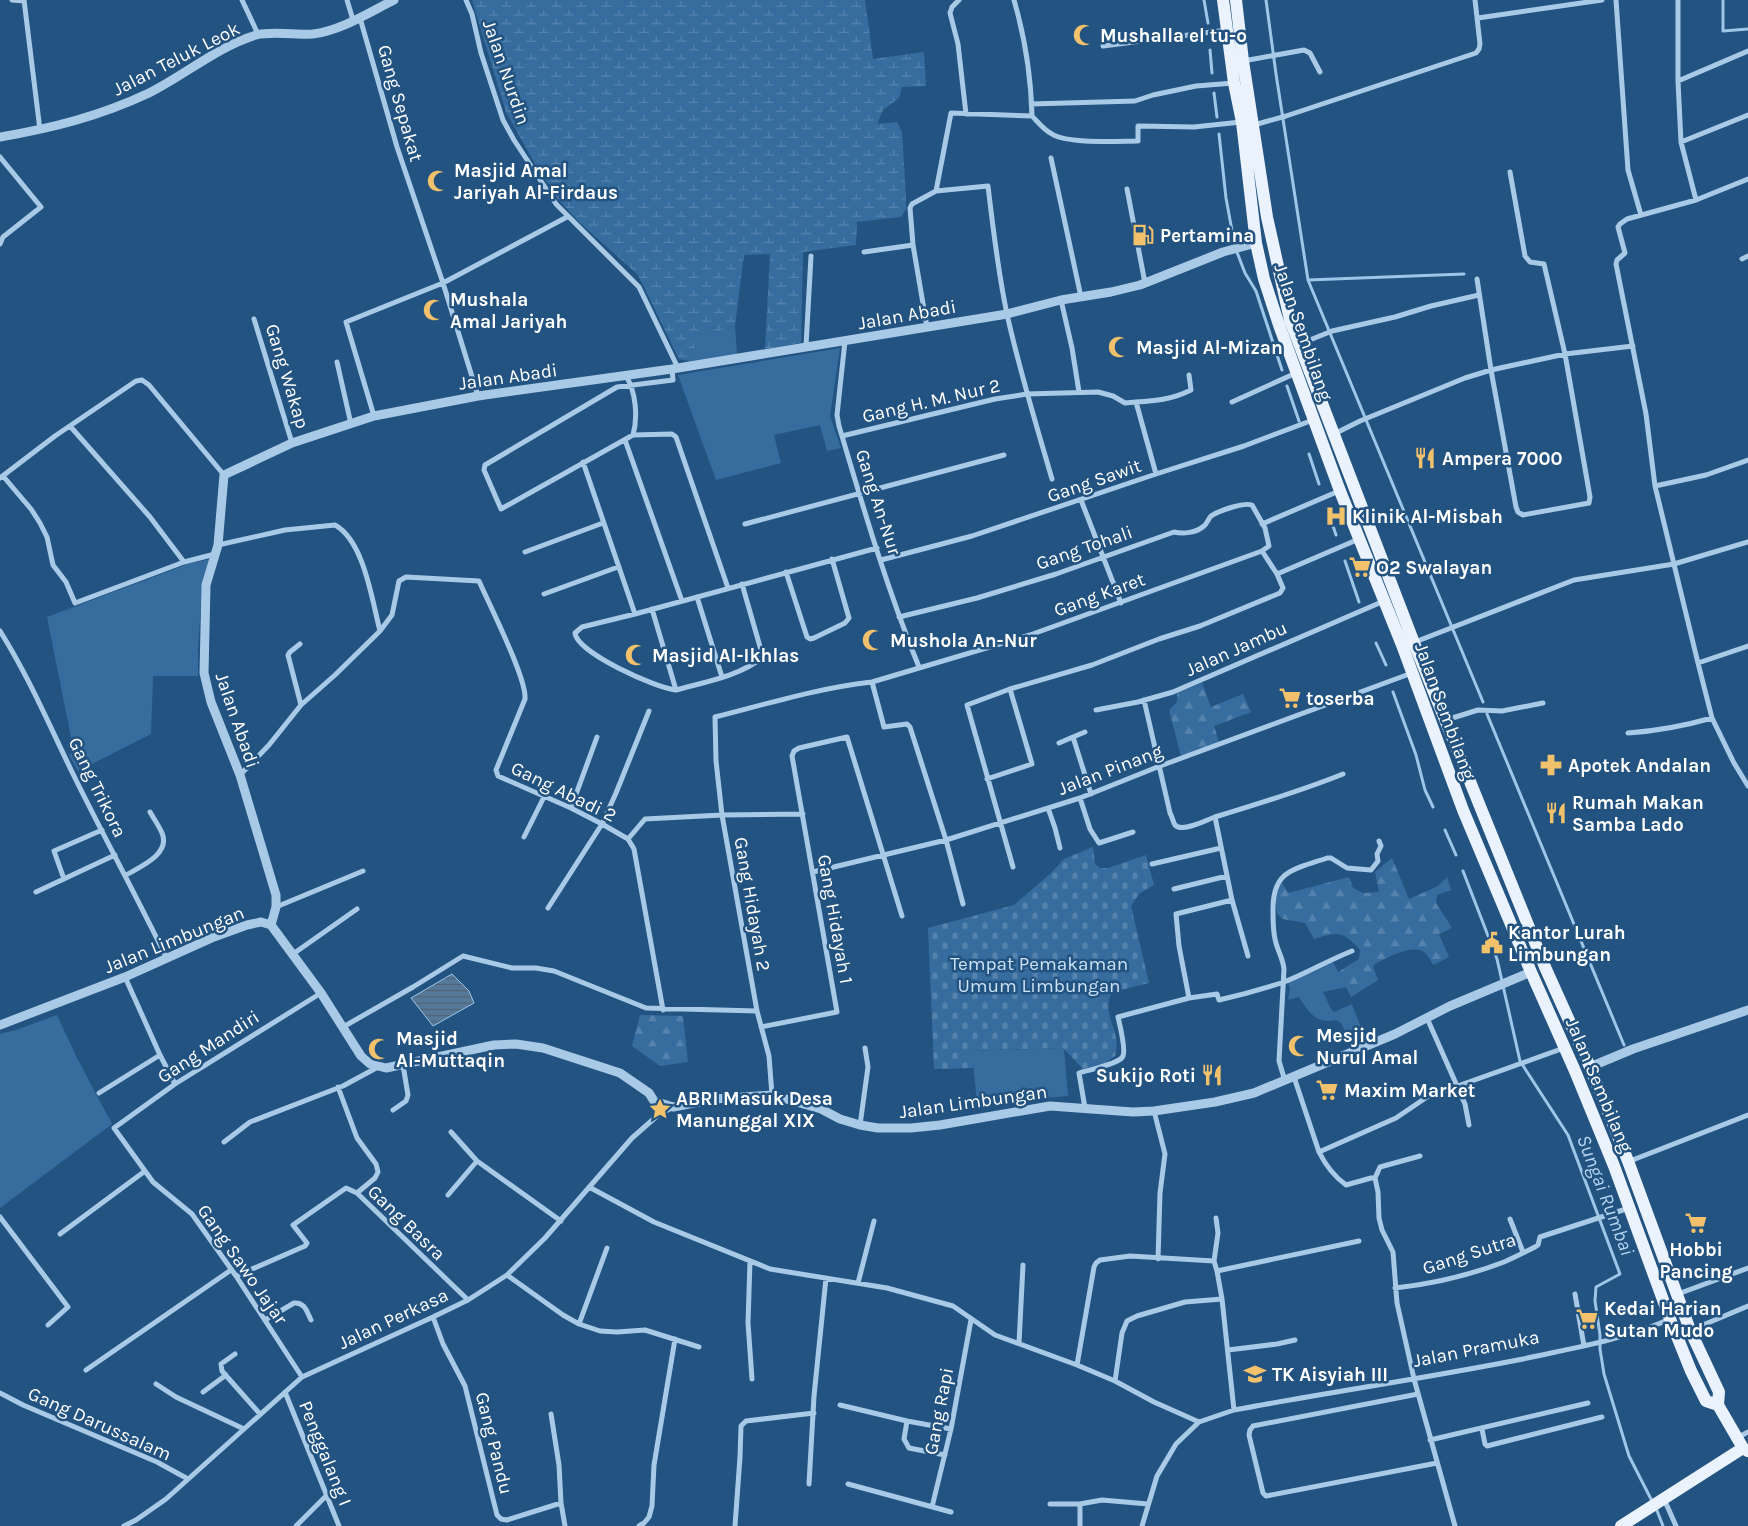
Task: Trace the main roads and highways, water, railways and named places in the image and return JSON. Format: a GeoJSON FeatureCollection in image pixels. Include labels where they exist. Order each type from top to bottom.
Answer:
{"type":"FeatureCollection","features":[{"type":"Feature","properties":{"kind":"main road","name":"Jalan Sembilang"},"geometry":{"type":"LineString","coordinates":[[1223,0],[1234,83],[1248,124],[1270,234],[1290,320],[1445,720],[1545,967],[1590,1066],[1628,1161],[1714,1399]]}},
{"type":"Feature","properties":{"kind":"main road","name":"Jalan Sembilang"},"geometry":{"type":"LineString","coordinates":[[1236,0],[1248,124],[1251,244],[1340,491],[1412,673],[1463,810],[1614,1166],[1691,1371],[1714,1399],[1744,1442]]}},
{"type":"Feature","properties":{"kind":"main road"},"geometry":{"type":"LineString","coordinates":[[1621,1526],[1744,1442]]}},
{"type":"Feature","properties":{"kind":"waterway","name":"Sungai Rumbai"},"geometry":{"type":"LineString","coordinates":[[1204,0],[1208,23]]}},
{"type":"Feature","properties":{"kind":"waterway"},"geometry":{"type":"LineString","coordinates":[[1266,0],[1308,280],[1483,702]]}},
{"type":"Feature","properties":{"kind":"waterway"},"geometry":{"type":"LineString","coordinates":[[1723,0],[1723,31],[1748,29]]}},
{"type":"Feature","properties":{"kind":"waterway","name":"Sungai Rumbai"},"geometry":{"type":"LineString","coordinates":[[1210,50],[1212,73]]}},
{"type":"Feature","properties":{"kind":"waterway","name":"Sungai Rumbai"},"geometry":{"type":"LineString","coordinates":[[1214,93],[1217,117]]}},
{"type":"Feature","properties":{"kind":"waterway","name":"Sungai Rumbai"},"geometry":{"type":"LineString","coordinates":[[1219,134],[1226,198],[1235,247],[1245,273],[1256,291],[1282,370]]}},
{"type":"Feature","properties":{"kind":"waterway"},"geometry":{"type":"LineString","coordinates":[[1308,280],[1464,274]]}},
{"type":"Feature","properties":{"kind":"waterway","name":"Sungai Rumbai"},"geometry":{"type":"LineString","coordinates":[[1287,386],[1299,421]]}},
{"type":"Feature","properties":{"kind":"waterway","name":"Sungai Rumbai"},"geometry":{"type":"LineString","coordinates":[[1309,454],[1319,484]]}},
{"type":"Feature","properties":{"kind":"waterway","name":"Sungai Rumbai"},"geometry":{"type":"LineString","coordinates":[[1327,508],[1336,535]]}},
{"type":"Feature","properties":{"kind":"waterway","name":"Sungai Rumbai"},"geometry":{"type":"LineString","coordinates":[[1345,561],[1359,602]]}},
{"type":"Feature","properties":{"kind":"waterway","name":"Sungai Rumbai"},"geometry":{"type":"LineString","coordinates":[[1376,643],[1386,665]]}},
{"type":"Feature","properties":{"kind":"waterway","name":"Sungai Rumbai"},"geometry":{"type":"LineString","coordinates":[[1393,692],[1416,755],[1425,790],[1433,807]]}},
{"type":"Feature","properties":{"kind":"waterway"},"geometry":{"type":"LineString","coordinates":[[1487,714],[1624,1045]]}},
{"type":"Feature","properties":{"kind":"waterway","name":"Sungai Rumbai"},"geometry":{"type":"LineString","coordinates":[[1445,830],[1456,855]]}},
{"type":"Feature","properties":{"kind":"waterway","name":"Sungai Rumbai"},"geometry":{"type":"LineString","coordinates":[[1463,871],[1497,959],[1520,1061],[1568,1135],[1620,1274],[1596,1287],[1595,1301],[1600,1349],[1604,1374],[1629,1456],[1653,1503]]}},
{"type":"Feature","properties":{"kind":"waterway","name":"Sungai Rumbai"},"geometry":{"type":"LineString","coordinates":[[1656,1508],[1663,1526]]}},
{"type":"Feature","properties":{"kind":"place","name":"Mushalla el tu-o"},"geometry":{"type":"Point","coordinates":[1084,35]}},
{"type":"Feature","properties":{"kind":"place","name":"Masjid Amal Jariyah Al-Firdaus"},"geometry":{"type":"Point","coordinates":[438,181]}},
{"type":"Feature","properties":{"kind":"place","name":"Pertamina"},"geometry":{"type":"Point","coordinates":[1143,235]}},
{"type":"Feature","properties":{"kind":"place","name":"Mushala Amal Jariyah"},"geometry":{"type":"Point","coordinates":[434,310]}},
{"type":"Feature","properties":{"kind":"place","name":"Masjid Al-Mizan"},"geometry":{"type":"Point","coordinates":[1119,347]}},
{"type":"Feature","properties":{"kind":"place","name":"Ampera 7000"},"geometry":{"type":"Point","coordinates":[1425,458]}},
{"type":"Feature","properties":{"kind":"place","name":"Klinik Al-Misbah"},"geometry":{"type":"Point","coordinates":[1336,516]}},
{"type":"Feature","properties":{"kind":"place","name":"O2 Swalayan"},"geometry":{"type":"Point","coordinates":[1360,567]}},
{"type":"Feature","properties":{"kind":"place","name":"Mushola An-Nur"},"geometry":{"type":"Point","coordinates":[873,640]}},
{"type":"Feature","properties":{"kind":"place","name":"Masjid Al-Ikhlas"},"geometry":{"type":"Point","coordinates":[636,655]}},
{"type":"Feature","properties":{"kind":"place","name":"toserba"},"geometry":{"type":"Point","coordinates":[1290,698]}},
{"type":"Feature","properties":{"kind":"place","name":"Apotek Andalan"},"geometry":{"type":"Point","coordinates":[1551,765]}},
{"type":"Feature","properties":{"kind":"place","name":"Rumah Makan Samba Lado"},"geometry":{"type":"Point","coordinates":[1556,813]}},
{"type":"Feature","properties":{"kind":"place","name":"Kantor Lurah Limbungan"},"geometry":{"type":"Point","coordinates":[1492,943]}},
{"type":"Feature","properties":{"kind":"place","name":"Mesjid Nurul Amal"},"geometry":{"type":"Point","coordinates":[1299,1046]}},
{"type":"Feature","properties":{"kind":"place","name":"Masjid Al-Muttaqin"},"geometry":{"type":"Point","coordinates":[379,1049]}},
{"type":"Feature","properties":{"kind":"place","name":"Sukijo Roti"},"geometry":{"type":"Point","coordinates":[1212,1075]}},
{"type":"Feature","properties":{"kind":"place","name":"Maxim Market"},"geometry":{"type":"Point","coordinates":[1327,1090]}},
{"type":"Feature","properties":{"kind":"place","name":"ABRI Masuk Desa Manunggal XIX"},"geometry":{"type":"Point","coordinates":[660,1109]}},
{"type":"Feature","properties":{"kind":"place","name":"Hobbi Pancing"},"geometry":{"type":"Point","coordinates":[1696,1223]}},
{"type":"Feature","properties":{"kind":"place","name":"Kedai Harian Sutan Mudo"},"geometry":{"type":"Point","coordinates":[1587,1319]}},
{"type":"Feature","properties":{"kind":"place","name":"TK Aisyiah III"},"geometry":{"type":"Point","coordinates":[1255,1374]}},
{"type":"Feature","properties":{"kind":"park label","name":"Tempat Pemakaman Umum Limbungan"},"geometry":{"type":"Point","coordinates":[1039,974]}}]}
